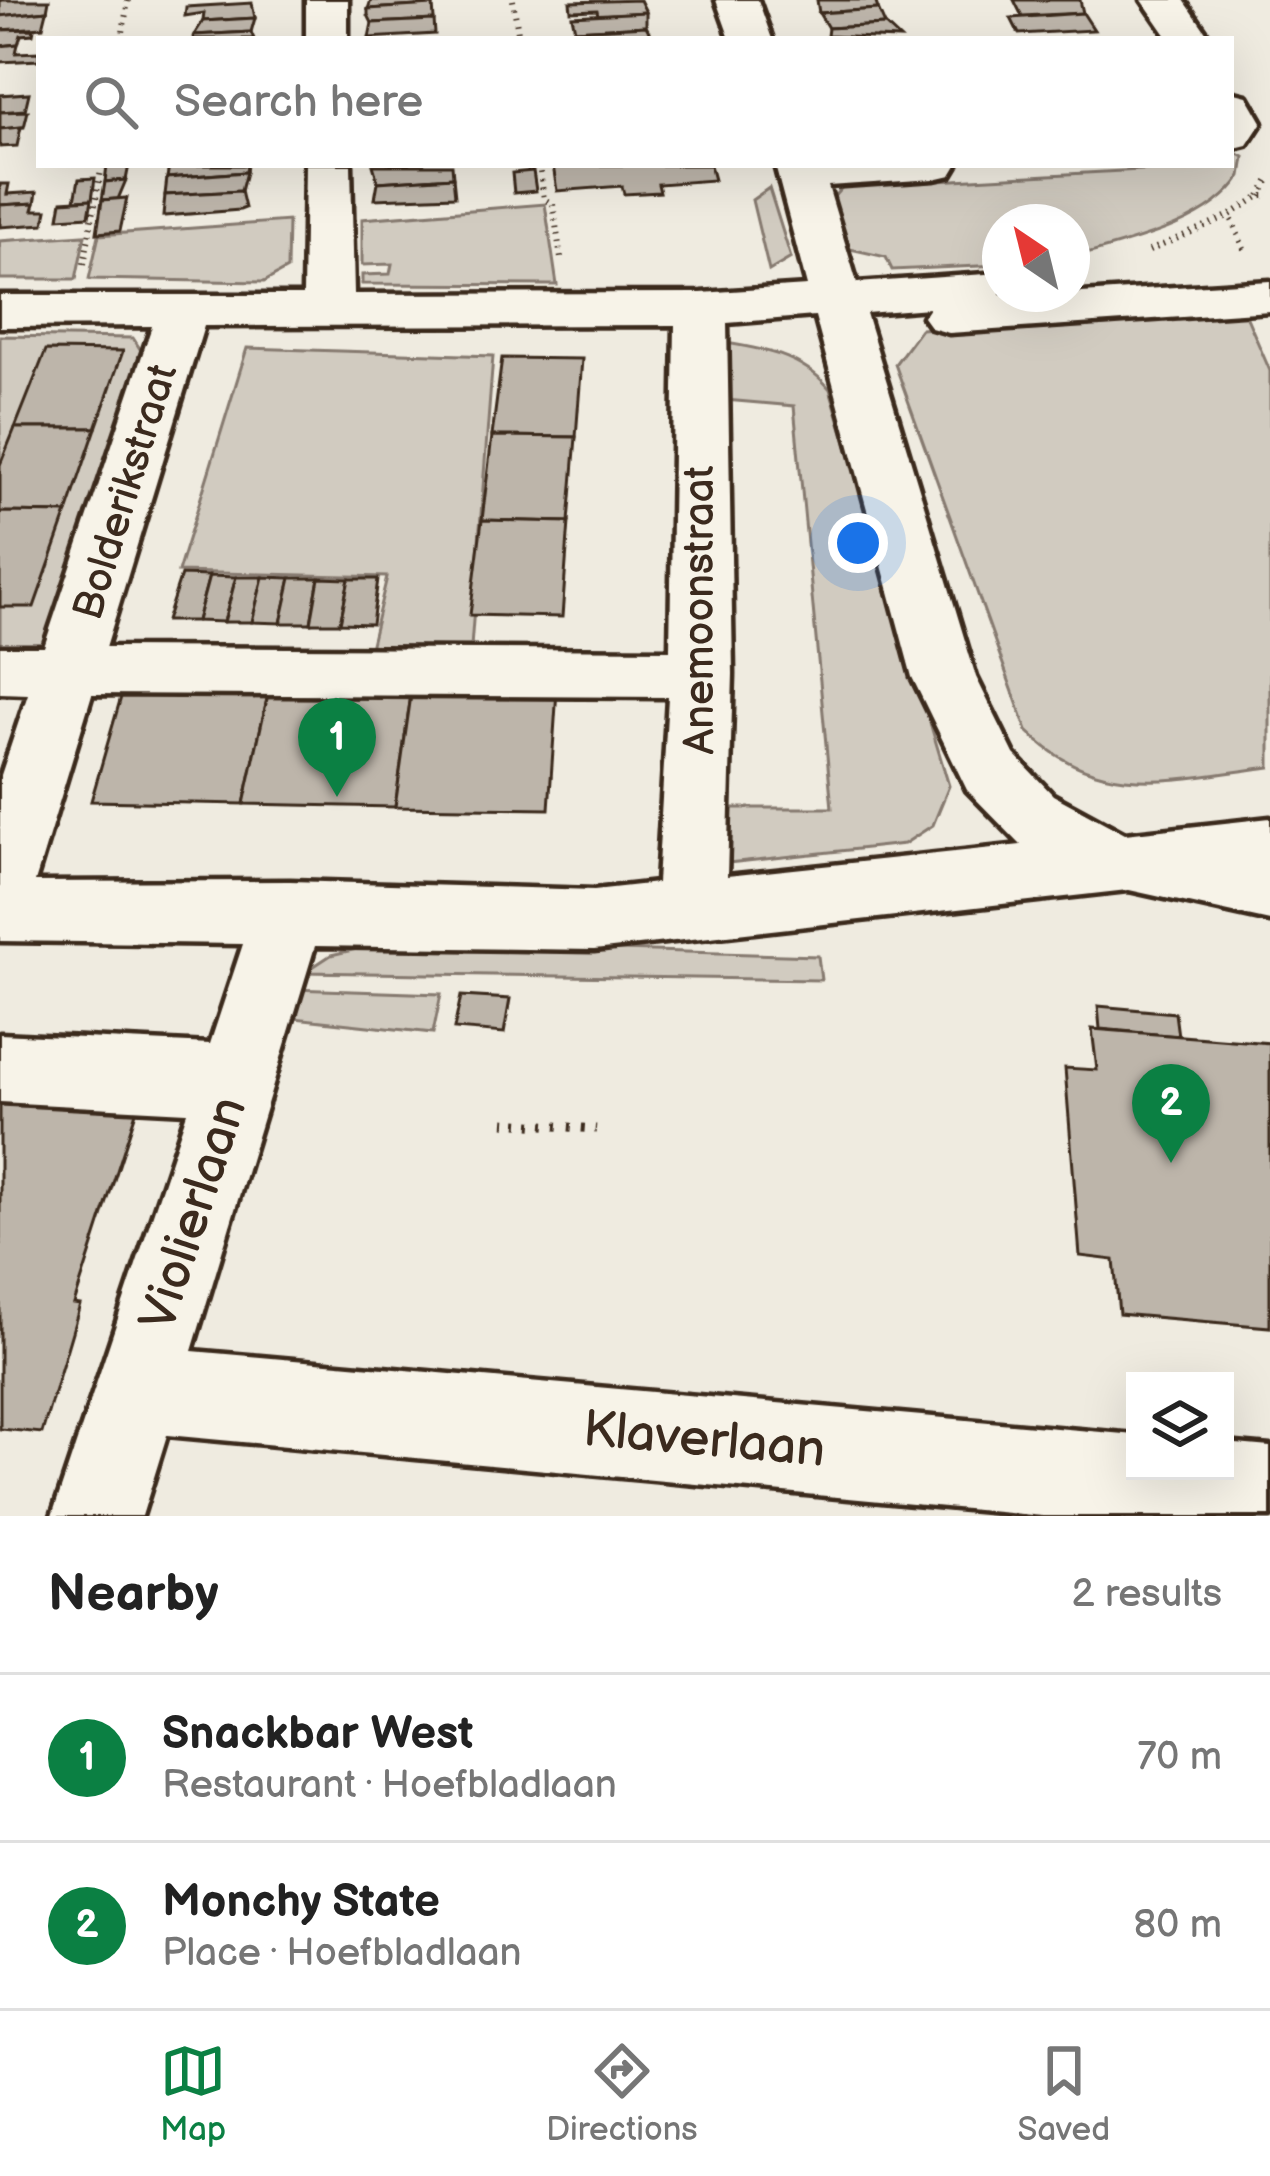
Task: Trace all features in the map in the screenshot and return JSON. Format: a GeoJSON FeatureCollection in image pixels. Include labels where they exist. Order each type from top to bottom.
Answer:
{"type":"FeatureCollection","features":[{"type":"Feature","properties":{"kind":"street"},"geometry":{"type":"LineString","coordinates":[[327,0],[327,36]]}},
{"type":"Feature","properties":{"kind":"street"},"geometry":{"type":"LineString","coordinates":[[736,0],[750,36]]}},
{"type":"Feature","properties":{"kind":"street"},"geometry":{"type":"LineString","coordinates":[[1163,0],[1188,36]]}},
{"type":"Feature","properties":{"kind":"street"},"geometry":{"type":"LineString","coordinates":[[328,168],[329,310]]}},
{"type":"Feature","properties":{"kind":"street"},"geometry":{"type":"LineString","coordinates":[[854,168],[800,170],[944,677],[975,756],[1027,815],[1082,848],[1127,864],[1270,892]]}},
{"type":"Feature","properties":{"kind":"street"},"geometry":{"type":"LineString","coordinates":[[1090,283],[1270,268]]}},
{"type":"Feature","properties":{"kind":"street"},"geometry":{"type":"LineString","coordinates":[[843,311],[982,291]]}},
{"type":"Feature","properties":{"kind":"street"},"geometry":{"type":"LineString","coordinates":[[0,311],[569,310],[701,317],[1270,296]]}},
{"type":"Feature","properties":{"kind":"street","name":"Bolderikstraat"},"geometry":{"type":"LineString","coordinates":[[0,882],[71,672],[182,313]]}},
{"type":"Feature","properties":{"kind":"street","name":"Anemoonstraat"},"geometry":{"type":"LineString","coordinates":[[691,910],[701,674],[701,317]]}},
{"type":"Feature","properties":{"kind":"street","name":"Bolderikstraat"},"geometry":{"type":"LineString","coordinates":[[0,670],[701,674]]}},
{"type":"Feature","properties":{"kind":"street"},"geometry":{"type":"LineString","coordinates":[[0,911],[290,911],[594,920],[1270,846]]}},
{"type":"Feature","properties":{"kind":"street","name":"Violierlaan"},"geometry":{"type":"LineString","coordinates":[[97,1516],[290,911]]}},
{"type":"Feature","properties":{"kind":"street"},"geometry":{"type":"LineString","coordinates":[[0,1068],[236,1080]]}},
{"type":"Feature","properties":{"kind":"street","name":"Klaverlaan"},"geometry":{"type":"LineString","coordinates":[[137,1390],[1243,1500]]}},
{"type":"Feature","properties":{"kind":"path"},"geometry":{"type":"LineString","coordinates":[[122,36],[128,0]]}},
{"type":"Feature","properties":{"kind":"path"},"geometry":{"type":"LineString","coordinates":[[513,0],[519,36]]}},
{"type":"Feature","properties":{"kind":"path"},"geometry":{"type":"LineString","coordinates":[[72,311],[101,168]]}},
{"type":"Feature","properties":{"kind":"path"},"geometry":{"type":"LineString","coordinates":[[539,168],[544,199],[553,204],[569,310]]}},
{"type":"Feature","properties":{"kind":"path"},"geometry":{"type":"LineString","coordinates":[[1270,178],[1260,196],[1270,196]]}},
{"type":"Feature","properties":{"kind":"path"},"geometry":{"type":"LineString","coordinates":[[1135,255],[1230,215]]}},
{"type":"Feature","properties":{"kind":"path"},"geometry":{"type":"LineString","coordinates":[[504,1122],[596,1129]]}},
{"type":"Feature","properties":{"kind":"shaded area"},"geometry":{"type":"Polygon","coordinates":[[[1234,152],[1244,157],[1241,176],[1209,207],[1165,230],[1116,246],[1090,253],[1090,204],[982,204],[982,266],[892,270],[886,257],[850,249],[830,201],[846,183],[901,174],[918,182],[1234,168],[1234,152]]]}},
{"type":"Feature","properties":{"kind":"shaded area"},"geometry":{"type":"Polygon","coordinates":[[[769,188],[791,258],[769,271],[752,200],[769,188]]]}},
{"type":"Feature","properties":{"kind":"shaded area"},"geometry":{"type":"Polygon","coordinates":[[[545,204],[557,285],[362,284],[362,275],[390,274],[392,264],[362,265],[362,219],[545,204]]]}},
{"type":"Feature","properties":{"kind":"shaded area"},"geometry":{"type":"Polygon","coordinates":[[[288,221],[287,269],[264,282],[89,279],[99,235],[288,221]]]}},
{"type":"Feature","properties":{"kind":"shaded area"},"geometry":{"type":"Polygon","coordinates":[[[85,235],[76,279],[0,279],[0,241],[85,235]]]}},
{"type":"Feature","properties":{"kind":"shaded area"},"geometry":{"type":"Polygon","coordinates":[[[1242,306],[1270,371],[1270,767],[1141,780],[1082,769],[1027,731],[895,364],[921,329],[1242,306]]]}},
{"type":"Feature","properties":{"kind":"shaded area"},"geometry":{"type":"Polygon","coordinates":[[[0,336],[133,338],[142,352],[40,652],[0,651],[0,336]]]}},
{"type":"Feature","properties":{"kind":"shaded area"},"geometry":{"type":"Polygon","coordinates":[[[713,341],[791,360],[830,389],[949,786],[933,825],[904,844],[718,864],[715,808],[832,808],[794,406],[714,399],[713,341]]]}},
{"type":"Feature","properties":{"kind":"shaded area"},"geometry":{"type":"Polygon","coordinates":[[[247,348],[493,356],[471,647],[370,648],[387,577],[178,572],[247,348]]]}},
{"type":"Feature","properties":{"kind":"shaded area"},"geometry":{"type":"Polygon","coordinates":[[[383,943],[818,956],[821,980],[305,972],[331,955],[383,943]]]}},
{"type":"Feature","properties":{"kind":"shaded area"},"geometry":{"type":"Polygon","coordinates":[[[292,989],[441,994],[433,1033],[285,1017],[292,989]]]}},
{"type":"Feature","properties":{"kind":"building"},"geometry":{"type":"Polygon","coordinates":[[[0,0],[49,0],[47,11],[0,16],[0,0]]]}},
{"type":"Feature","properties":{"kind":"building"},"geometry":{"type":"Polygon","coordinates":[[[371,0],[432,0],[433,5],[368,9],[371,0]]]}},
{"type":"Feature","properties":{"kind":"building"},"geometry":{"type":"Polygon","coordinates":[[[640,0],[646,12],[598,15],[597,10],[571,11],[570,2],[640,0]]]}},
{"type":"Feature","properties":{"kind":"building"},"geometry":{"type":"Polygon","coordinates":[[[817,0],[875,0],[878,9],[819,13],[817,0]]]}},
{"type":"Feature","properties":{"kind":"building"},"geometry":{"type":"Polygon","coordinates":[[[1014,0],[1080,0],[1083,13],[1022,16],[1014,0]]]}},
{"type":"Feature","properties":{"kind":"building"},"geometry":{"type":"Polygon","coordinates":[[[252,3],[255,18],[203,21],[204,13],[185,16],[186,7],[252,3]]]}},
{"type":"Feature","properties":{"kind":"building"},"geometry":{"type":"Polygon","coordinates":[[[433,5],[434,20],[372,23],[368,15],[368,9],[433,5]]]}},
{"type":"Feature","properties":{"kind":"building"},"geometry":{"type":"Polygon","coordinates":[[[878,9],[885,25],[828,28],[819,13],[878,9]]]}},
{"type":"Feature","properties":{"kind":"building"},"geometry":{"type":"Polygon","coordinates":[[[47,11],[43,27],[0,30],[0,16],[47,11]]]}},
{"type":"Feature","properties":{"kind":"building"},"geometry":{"type":"Polygon","coordinates":[[[646,12],[646,26],[575,30],[572,16],[646,12]]]}},
{"type":"Feature","properties":{"kind":"building"},"geometry":{"type":"Polygon","coordinates":[[[1083,13],[1094,30],[1019,34],[1011,18],[1083,13]]]}},
{"type":"Feature","properties":{"kind":"building"},"geometry":{"type":"Polygon","coordinates":[[[255,18],[251,32],[194,35],[203,21],[255,18]]]}},
{"type":"Feature","properties":{"kind":"building"},"geometry":{"type":"Polygon","coordinates":[[[434,20],[435,34],[369,36],[372,23],[434,20]]]}},
{"type":"Feature","properties":{"kind":"building"},"geometry":{"type":"Polygon","coordinates":[[[885,25],[897,36],[827,36],[828,28],[885,25]]]}},
{"type":"Feature","properties":{"kind":"building"},"geometry":{"type":"Polygon","coordinates":[[[646,26],[651,36],[576,36],[575,30],[646,26]]]}},
{"type":"Feature","properties":{"kind":"building"},"geometry":{"type":"Polygon","coordinates":[[[34,29],[33,34],[21,35],[18,44],[0,46],[0,30],[34,29]]]}},
{"type":"Feature","properties":{"kind":"building"},"geometry":{"type":"Polygon","coordinates":[[[251,32],[253,36],[194,36],[251,32]]]}},
{"type":"Feature","properties":{"kind":"building"},"geometry":{"type":"Polygon","coordinates":[[[18,44],[16,53],[36,52],[36,60],[0,62],[0,46],[18,44]]]}},
{"type":"Feature","properties":{"kind":"building"},"geometry":{"type":"Polygon","coordinates":[[[29,93],[25,110],[0,112],[0,95],[29,93]]]}},
{"type":"Feature","properties":{"kind":"building"},"geometry":{"type":"Polygon","coordinates":[[[28,111],[24,127],[0,129],[0,112],[28,111]]]}},
{"type":"Feature","properties":{"kind":"building"},"geometry":{"type":"Polygon","coordinates":[[[21,127],[17,146],[0,147],[0,129],[21,127]]]}},
{"type":"Feature","properties":{"kind":"building"},"geometry":{"type":"Polygon","coordinates":[[[107,168],[128,168],[126,180],[105,182],[107,168]]]}},
{"type":"Feature","properties":{"kind":"building"},"geometry":{"type":"Polygon","coordinates":[[[169,168],[247,168],[246,172],[167,178],[169,168]]]}},
{"type":"Feature","properties":{"kind":"building"},"geometry":{"type":"Polygon","coordinates":[[[374,168],[452,168],[453,177],[378,182],[374,168]]]}},
{"type":"Feature","properties":{"kind":"building"},"geometry":{"type":"Polygon","coordinates":[[[553,168],[711,168],[714,180],[658,184],[660,192],[624,194],[622,186],[557,191],[553,168]]]}},
{"type":"Feature","properties":{"kind":"building"},"geometry":{"type":"Polygon","coordinates":[[[533,171],[536,191],[514,193],[512,173],[533,171]]]}},
{"type":"Feature","properties":{"kind":"building"},"geometry":{"type":"Polygon","coordinates":[[[246,172],[241,191],[165,195],[167,178],[246,172]]]}},
{"type":"Feature","properties":{"kind":"building"},"geometry":{"type":"Polygon","coordinates":[[[453,177],[455,196],[375,199],[378,182],[453,177]]]}},
{"type":"Feature","properties":{"kind":"building"},"geometry":{"type":"Polygon","coordinates":[[[95,178],[92,199],[75,200],[79,179],[95,178]]]}},
{"type":"Feature","properties":{"kind":"building"},"geometry":{"type":"Polygon","coordinates":[[[126,180],[118,199],[102,200],[105,182],[126,180]]]}},
{"type":"Feature","properties":{"kind":"building"},"geometry":{"type":"Polygon","coordinates":[[[0,184],[9,184],[7,194],[37,192],[35,203],[0,205],[0,184]]]}},
{"type":"Feature","properties":{"kind":"building"},"geometry":{"type":"Polygon","coordinates":[[[241,191],[245,208],[240,210],[163,216],[165,195],[241,191]]]}},
{"type":"Feature","properties":{"kind":"building"},"geometry":{"type":"Polygon","coordinates":[[[127,198],[120,231],[97,233],[102,200],[127,198]]]}},
{"type":"Feature","properties":{"kind":"building"},"geometry":{"type":"Polygon","coordinates":[[[92,199],[89,216],[59,218],[62,201],[92,199]]]}},
{"type":"Feature","properties":{"kind":"building"},"geometry":{"type":"Polygon","coordinates":[[[35,203],[33,210],[47,210],[44,224],[0,227],[0,205],[35,203]]]}},
{"type":"Feature","properties":{"kind":"building"},"geometry":{"type":"Polygon","coordinates":[[[46,350],[123,351],[96,428],[15,428],[46,350]]]}},
{"type":"Feature","properties":{"kind":"building"},"geometry":{"type":"Polygon","coordinates":[[[502,358],[582,359],[576,437],[492,436],[502,358]]]}},
{"type":"Feature","properties":{"kind":"building"},"geometry":{"type":"Polygon","coordinates":[[[15,428],[96,428],[67,513],[0,512],[0,465],[15,428]]]}},
{"type":"Feature","properties":{"kind":"building"},"geometry":{"type":"Polygon","coordinates":[[[492,436],[576,437],[569,522],[482,520],[492,436]]]}},
{"type":"Feature","properties":{"kind":"building"},"geometry":{"type":"Polygon","coordinates":[[[0,512],[67,513],[34,607],[0,607],[0,512]]]}},
{"type":"Feature","properties":{"kind":"building"},"geometry":{"type":"Polygon","coordinates":[[[482,520],[569,522],[562,617],[470,615],[482,520]]]}},
{"type":"Feature","properties":{"kind":"building"},"geometry":{"type":"Polygon","coordinates":[[[181,575],[209,576],[197,621],[166,621],[181,575]]]}},
{"type":"Feature","properties":{"kind":"building"},"geometry":{"type":"Polygon","coordinates":[[[209,576],[236,577],[224,622],[197,621],[209,576]]]}},
{"type":"Feature","properties":{"kind":"building"},"geometry":{"type":"Polygon","coordinates":[[[236,577],[263,577],[252,622],[224,622],[236,577]]]}},
{"type":"Feature","properties":{"kind":"building"},"geometry":{"type":"Polygon","coordinates":[[[263,577],[291,578],[281,623],[252,622],[263,577]]]}},
{"type":"Feature","properties":{"kind":"building"},"geometry":{"type":"Polygon","coordinates":[[[291,578],[319,578],[311,623],[281,623],[291,578]]]}},
{"type":"Feature","properties":{"kind":"building"},"geometry":{"type":"Polygon","coordinates":[[[319,578],[349,579],[340,623],[311,623],[319,578]]]}},
{"type":"Feature","properties":{"kind":"building"},"geometry":{"type":"Polygon","coordinates":[[[349,579],[378,579],[372,624],[340,623],[349,579]]]}},
{"type":"Feature","properties":{"kind":"building"},"geometry":{"type":"Polygon","coordinates":[[[125,683],[270,685],[244,804],[91,801],[125,683]]]}},
{"type":"Feature","properties":{"kind":"building"},"geometry":{"type":"Polygon","coordinates":[[[270,685],[412,688],[395,807],[244,804],[270,685]]]}},
{"type":"Feature","properties":{"kind":"building"},"geometry":{"type":"Polygon","coordinates":[[[412,688],[557,690],[549,809],[395,807],[412,688]]]}},
{"type":"Feature","properties":{"kind":"building"},"geometry":{"type":"Polygon","coordinates":[[[461,996],[510,999],[504,1033],[454,1029],[461,996]]]}},
{"type":"Feature","properties":{"kind":"building"},"geometry":{"type":"Polygon","coordinates":[[[1098,1006],[1175,1013],[1178,1036],[1100,1029],[1098,1006]]]}},
{"type":"Feature","properties":{"kind":"building"},"geometry":{"type":"Polygon","coordinates":[[[1092,1029],[1270,1043],[1270,1327],[1119,1314],[1114,1260],[1080,1256],[1065,1068],[1097,1070],[1092,1029]]]}},
{"type":"Feature","properties":{"kind":"building"},"geometry":{"type":"Polygon","coordinates":[[[0,1098],[137,1109],[74,1304],[80,1305],[42,1433],[0,1429],[0,1098]]]}},
{"type":"Feature","properties":{"kind":"place","name":"Snackbar West"},"geometry":{"type":"Point","coordinates":[337,797]}},
{"type":"Feature","properties":{"kind":"place","name":"Monchy State"},"geometry":{"type":"Point","coordinates":[1171,1163]}}]}
